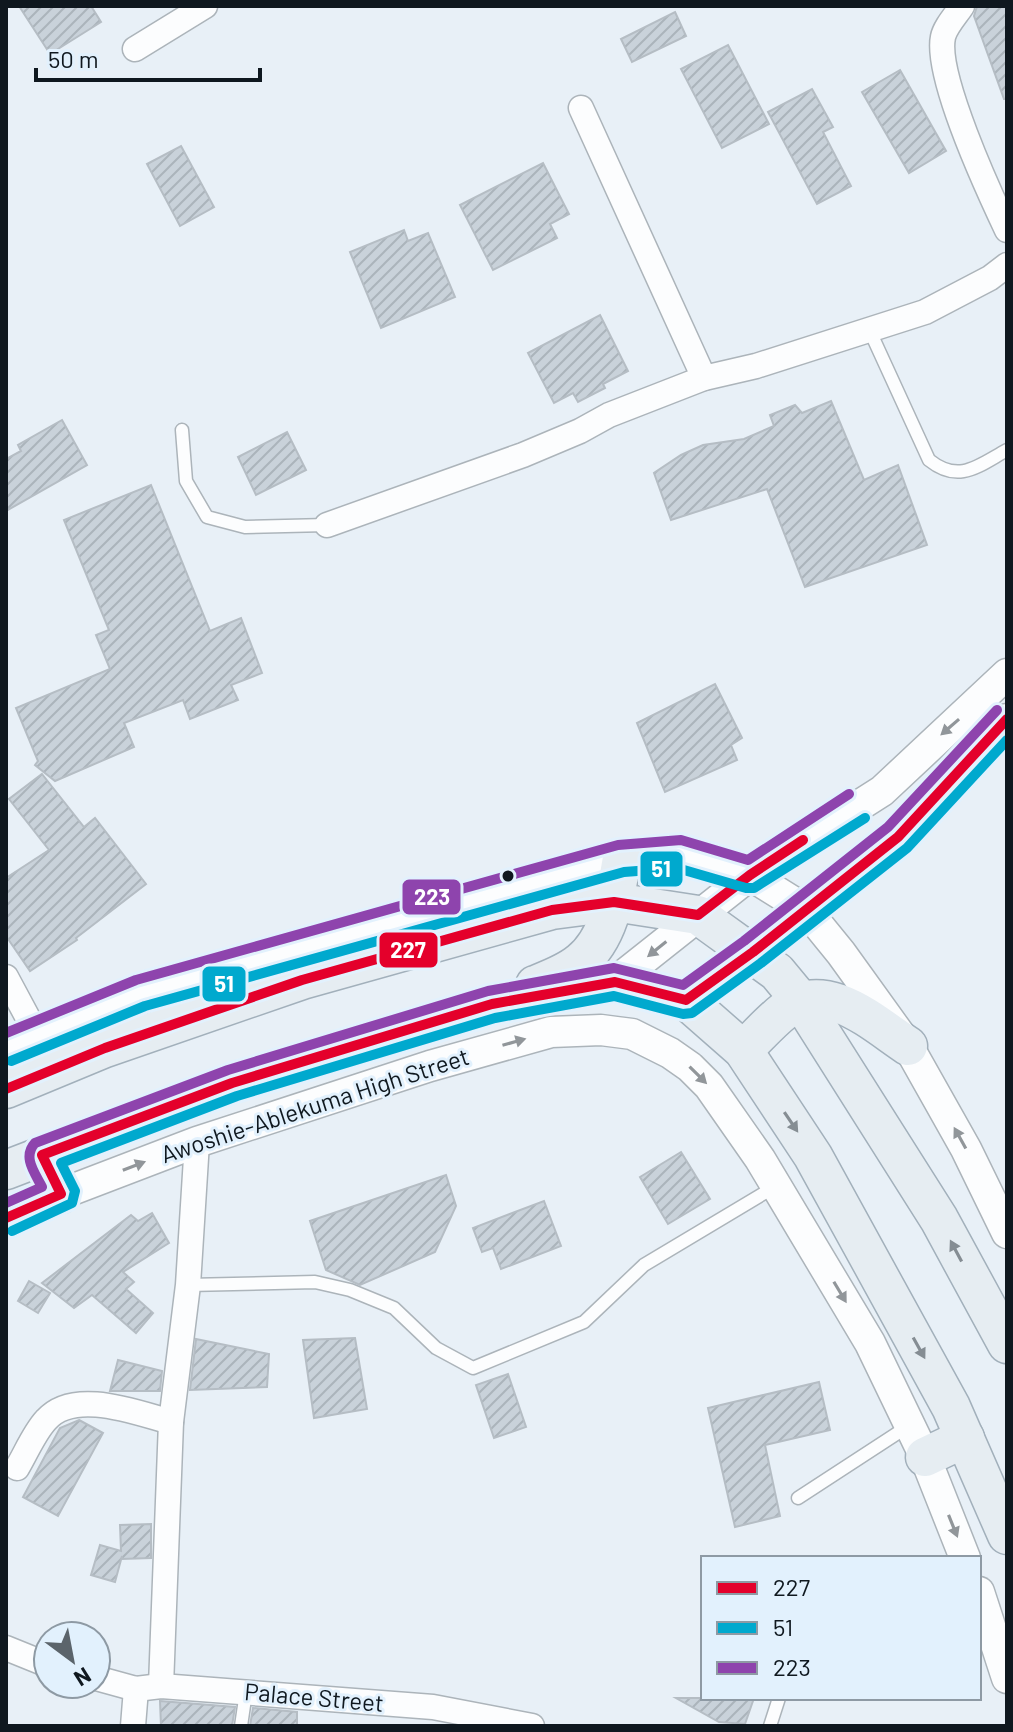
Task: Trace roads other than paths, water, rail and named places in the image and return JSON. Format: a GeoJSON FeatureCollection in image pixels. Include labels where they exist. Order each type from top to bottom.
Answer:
{"type":"FeatureCollection","features":[{"type":"Feature","properties":{"kind":"main road"},"geometry":{"type":"LineString","coordinates":[[492,1004],[580,962],[596,944],[614,902],[622,858]]}},
{"type":"Feature","properties":{"kind":"main road"},"geometry":{"type":"LineString","coordinates":[[6,1089],[105,1048],[302,980],[552,910],[614,902],[698,915],[777,972],[801,1001],[939,1219],[1007,1344]]}},
{"type":"Feature","properties":{"kind":"main road","name":"Awoshie-Ablekuma High Street"},"geometry":{"type":"LineString","coordinates":[[6,1170],[232,1083],[492,1004],[615,982],[686,1000]]}},
{"type":"Feature","properties":{"kind":"main road"},"geometry":{"type":"LineString","coordinates":[[743,1050],[785,1009],[801,1001],[821,998],[840,1002],[908,1046]]}},
{"type":"Feature","properties":{"kind":"main road"},"geometry":{"type":"LineString","coordinates":[[686,1000],[743,1050],[813,1156],[951,1407],[1007,1535]]}},
{"type":"Feature","properties":{"kind":"main road"},"geometry":{"type":"LineString","coordinates":[[42,1155],[61,1194]]}},
{"type":"Feature","properties":{"kind":"main road"},"geometry":{"type":"LineString","coordinates":[[917,1441],[965,1438]]}},
{"type":"Feature","properties":{"kind":"street"},"geometry":{"type":"LineString","coordinates":[[135,49],[205,6]]}},
{"type":"Feature","properties":{"kind":"street"},"geometry":{"type":"LineString","coordinates":[[962,6],[943,36],[943,63],[962,124],[1007,230]]}},
{"type":"Feature","properties":{"kind":"street"},"geometry":{"type":"LineString","coordinates":[[581,108],[704,378]]}},
{"type":"Feature","properties":{"kind":"street"},"geometry":{"type":"LineString","coordinates":[[327,525],[523,455],[609,415],[704,378],[756,366],[925,312],[990,278],[1007,265]]}},
{"type":"Feature","properties":{"kind":"street"},"geometry":{"type":"LineString","coordinates":[[615,982],[750,875],[882,791],[1007,674]]}},
{"type":"Feature","properties":{"kind":"street"},"geometry":{"type":"LineString","coordinates":[[686,1000],[753,952],[898,837],[1007,719]]}},
{"type":"Feature","properties":{"kind":"street"},"geometry":{"type":"LineString","coordinates":[[6,1048],[36,1033],[140,993],[622,858],[679,854],[750,875],[806,910],[908,1046],[966,1149],[1007,1233]]}},
{"type":"Feature","properties":{"kind":"street"},"geometry":{"type":"LineString","coordinates":[[6,977],[36,1033]]}},
{"type":"Feature","properties":{"kind":"street","name":"Awoshie-Ablekuma High Street"},"geometry":{"type":"LineString","coordinates":[[6,1218],[197,1142],[430,1066],[551,1032],[601,1030],[632,1034],[670,1053],[709,1086],[776,1186]]}},
{"type":"Feature","properties":{"kind":"street"},"geometry":{"type":"LineString","coordinates":[[161,1686],[171,1422],[188,1285],[197,1142]]}},
{"type":"Feature","properties":{"kind":"street"},"geometry":{"type":"LineString","coordinates":[[776,1186],[870,1343],[917,1441],[964,1556]]}},
{"type":"Feature","properties":{"kind":"street"},"geometry":{"type":"LineString","coordinates":[[17,1468],[47,1418],[70,1406],[102,1403],[171,1422]]}},
{"type":"Feature","properties":{"kind":"street"},"geometry":{"type":"LineString","coordinates":[[981,1598],[1007,1678]]}},
{"type":"Feature","properties":{"kind":"street"},"geometry":{"type":"LineString","coordinates":[[6,1648],[32,1659]]}},
{"type":"Feature","properties":{"kind":"street","name":"Palace Street"},"geometry":{"type":"LineString","coordinates":[[112,1682],[136,1689],[161,1686],[246,1692],[532,1726]]}},
{"type":"Feature","properties":{"kind":"street"},"geometry":{"type":"LineString","coordinates":[[133,1726],[136,1689]]}},
{"type":"Feature","properties":{"kind":"lane"},"geometry":{"type":"LineString","coordinates":[[869,329],[929,460],[942,471],[964,473],[1007,450]]}},
{"type":"Feature","properties":{"kind":"lane"},"geometry":{"type":"LineString","coordinates":[[182,430],[186,481],[207,517],[245,527],[327,525]]}},
{"type":"Feature","properties":{"kind":"lane"},"geometry":{"type":"LineString","coordinates":[[188,1285],[315,1282],[350,1290],[394,1308],[436,1348],[473,1368],[584,1322],[644,1265],[776,1186]]}},
{"type":"Feature","properties":{"kind":"lane"},"geometry":{"type":"LineString","coordinates":[[798,1498],[917,1441]]}},
{"type":"Feature","properties":{"kind":"lane"},"geometry":{"type":"LineString","coordinates":[[241,1726],[246,1692]]}},
{"type":"Feature","properties":{"kind":"lane"},"geometry":{"type":"LineString","coordinates":[[770,1726],[778,1700]]}}]}
